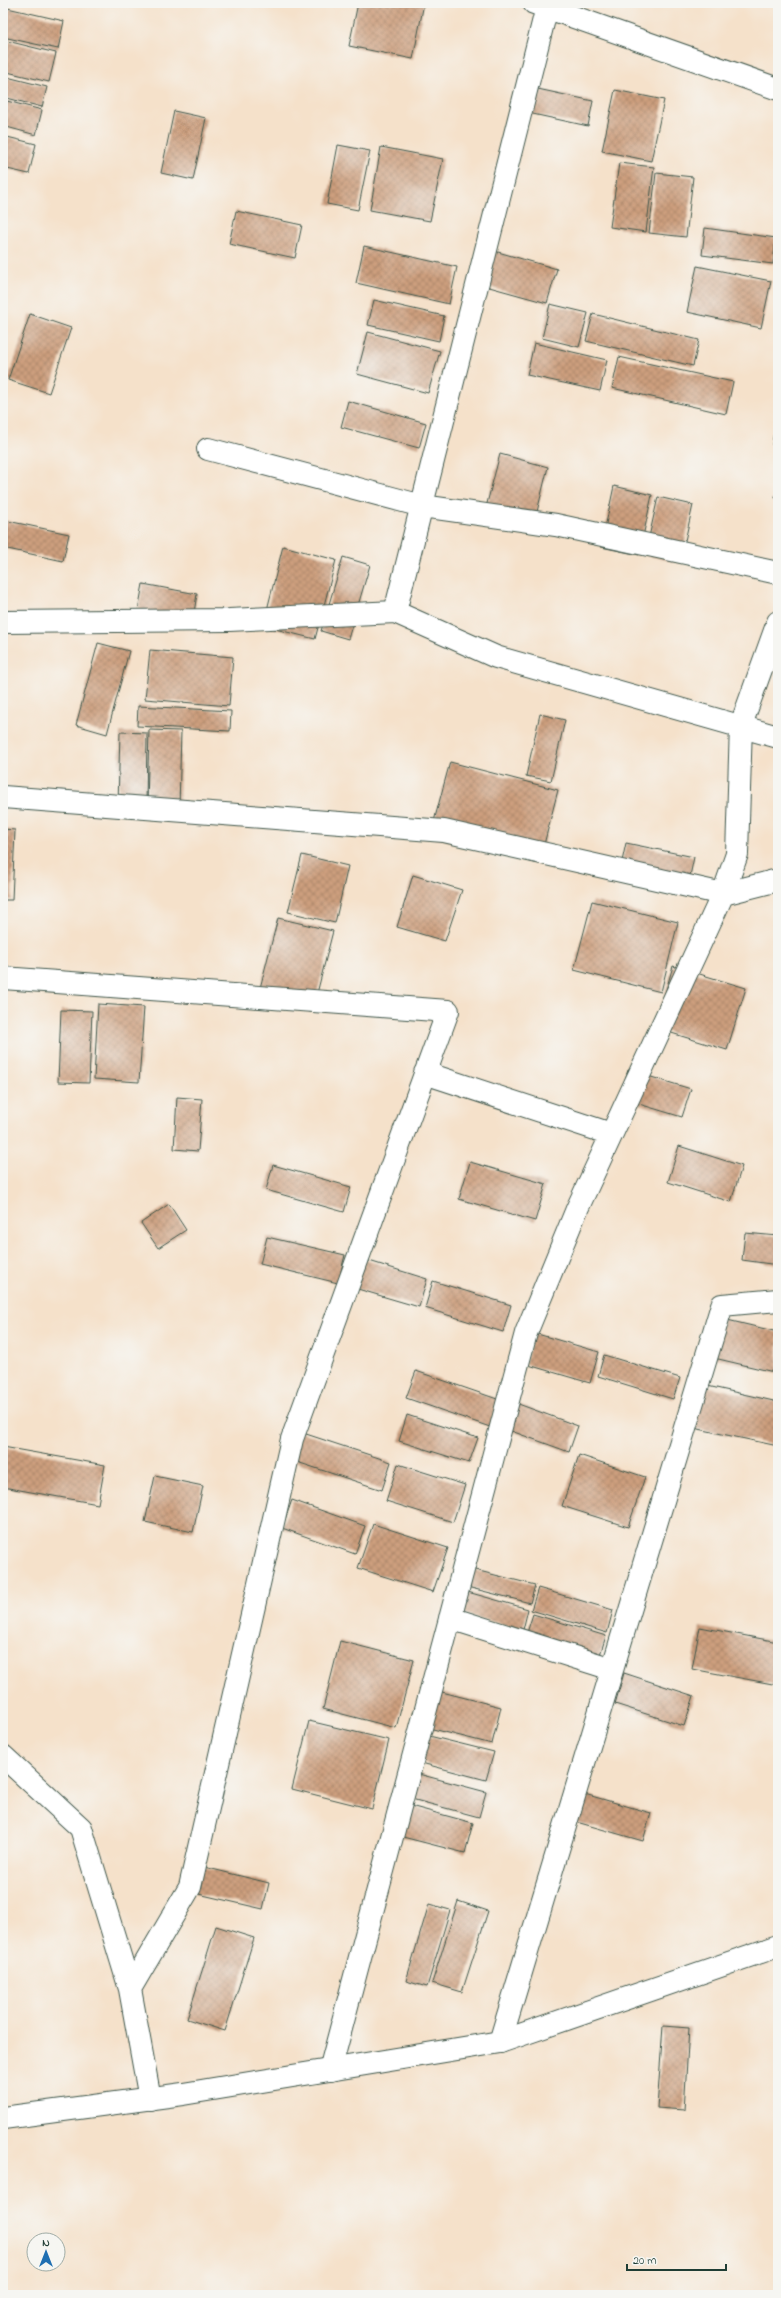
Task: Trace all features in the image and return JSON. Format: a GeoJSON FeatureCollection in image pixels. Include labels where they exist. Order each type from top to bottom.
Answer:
{"type":"FeatureCollection","features":[{"type":"Feature","properties":{"kind":"street"},"geometry":{"type":"LineString","coordinates":[[395,612],[543,4],[778,89]]}},
{"type":"Feature","properties":{"kind":"street"},"geometry":{"type":"LineString","coordinates":[[208,449],[422,506],[556,525],[778,573]]}},
{"type":"Feature","properties":{"kind":"street"},"geometry":{"type":"LineString","coordinates":[[3,622],[229,620],[395,612],[496,657],[741,725],[778,737]]}},
{"type":"Feature","properties":{"kind":"street"},"geometry":{"type":"LineString","coordinates":[[330,2070],[526,1333],[577,1209],[723,894],[736,854],[741,725],[778,622]]}},
{"type":"Feature","properties":{"kind":"street"},"geometry":{"type":"LineString","coordinates":[[3,797],[444,831],[723,894],[778,880]]}},
{"type":"Feature","properties":{"kind":"street"},"geometry":{"type":"LineString","coordinates":[[3,978],[448,1011],[292,1440],[190,1887],[130,1989]]}},
{"type":"Feature","properties":{"kind":"street"},"geometry":{"type":"LineString","coordinates":[[425,1073],[611,1134]]}},
{"type":"Feature","properties":{"kind":"street"},"geometry":{"type":"LineString","coordinates":[[500,2042],[722,1305],[778,1300]]}},
{"type":"Feature","properties":{"kind":"street"},"geometry":{"type":"LineString","coordinates":[[450,1618],[612,1669]]}},
{"type":"Feature","properties":{"kind":"street"},"geometry":{"type":"LineString","coordinates":[[3,1756],[81,1828],[130,1989],[150,2099]]}},
{"type":"Feature","properties":{"kind":"street"},"geometry":{"type":"LineString","coordinates":[[3,2118],[150,2099],[500,2042],[778,1946]]}},
{"type":"Feature","properties":{"kind":"building"},"geometry":{"type":"Polygon","coordinates":[[[358,3],[424,3],[413,59],[349,46],[358,3]]]}},
{"type":"Feature","properties":{"kind":"building"},"geometry":{"type":"Polygon","coordinates":[[[3,7],[64,21],[58,49],[3,37],[3,7]]]}},
{"type":"Feature","properties":{"kind":"building"},"geometry":{"type":"Polygon","coordinates":[[[3,40],[56,53],[49,82],[3,71],[3,40]]]}},
{"type":"Feature","properties":{"kind":"building"},"geometry":{"type":"Polygon","coordinates":[[[3,76],[47,87],[42,107],[3,97],[3,76]]]}},
{"type":"Feature","properties":{"kind":"building"},"geometry":{"type":"Polygon","coordinates":[[[524,86],[593,101],[588,126],[519,111],[524,86]]]}},
{"type":"Feature","properties":{"kind":"building"},"geometry":{"type":"Polygon","coordinates":[[[615,90],[664,100],[651,161],[602,151],[615,90]]]}},
{"type":"Feature","properties":{"kind":"building"},"geometry":{"type":"Polygon","coordinates":[[[3,100],[42,110],[36,135],[3,126],[3,100]]]}},
{"type":"Feature","properties":{"kind":"building"},"geometry":{"type":"Polygon","coordinates":[[[174,111],[206,118],[193,180],[161,173],[174,111]]]}},
{"type":"Feature","properties":{"kind":"building"},"geometry":{"type":"Polygon","coordinates":[[[3,136],[36,144],[29,174],[3,168],[3,136]]]}},
{"type":"Feature","properties":{"kind":"building"},"geometry":{"type":"Polygon","coordinates":[[[338,145],[370,151],[358,210],[327,204],[338,145]]]}},
{"type":"Feature","properties":{"kind":"building"},"geometry":{"type":"Polygon","coordinates":[[[381,147],[443,159],[430,221],[370,210],[381,147]]]}},
{"type":"Feature","properties":{"kind":"building"},"geometry":{"type":"Polygon","coordinates":[[[619,163],[654,167],[646,232],[610,227],[619,163]]]}},
{"type":"Feature","properties":{"kind":"building"},"geometry":{"type":"Polygon","coordinates":[[[656,173],[693,177],[686,237],[649,233],[656,173]]]}},
{"type":"Feature","properties":{"kind":"building"},"geometry":{"type":"Polygon","coordinates":[[[236,211],[302,225],[295,258],[229,244],[236,211]]]}},
{"type":"Feature","properties":{"kind":"building"},"geometry":{"type":"Polygon","coordinates":[[[705,228],[776,238],[773,264],[702,255],[705,228]]]}},
{"type":"Feature","properties":{"kind":"building"},"geometry":{"type":"Polygon","coordinates":[[[364,246],[457,267],[449,304],[356,283],[364,246]]]}},
{"type":"Feature","properties":{"kind":"building"},"geometry":{"type":"Polygon","coordinates":[[[491,250],[557,269],[547,303],[482,285],[491,250]]]}},
{"type":"Feature","properties":{"kind":"building"},"geometry":{"type":"Polygon","coordinates":[[[697,266],[771,281],[761,328],[687,312],[697,266]]]}},
{"type":"Feature","properties":{"kind":"building"},"geometry":{"type":"Polygon","coordinates":[[[374,300],[444,316],[439,341],[368,325],[374,300]]]}},
{"type":"Feature","properties":{"kind":"building"},"geometry":{"type":"Polygon","coordinates":[[[550,304],[588,313],[579,347],[542,338],[550,304]]]}},
{"type":"Feature","properties":{"kind":"building"},"geometry":{"type":"Polygon","coordinates":[[[30,314],[71,328],[49,393],[8,380],[30,314]]]}},
{"type":"Feature","properties":{"kind":"building"},"geometry":{"type":"Polygon","coordinates":[[[593,314],[699,340],[693,366],[586,341],[593,314]]]}},
{"type":"Feature","properties":{"kind":"building"},"geometry":{"type":"Polygon","coordinates":[[[368,332],[440,351],[428,393],[357,374],[368,332]]]}},
{"type":"Feature","properties":{"kind":"building"},"geometry":{"type":"Polygon","coordinates":[[[534,343],[607,360],[600,391],[527,375],[534,343]]]}},
{"type":"Feature","properties":{"kind":"building"},"geometry":{"type":"Polygon","coordinates":[[[619,357],[733,382],[726,414],[612,388],[619,357]]]}},
{"type":"Feature","properties":{"kind":"building"},"geometry":{"type":"Polygon","coordinates":[[[348,401],[426,423],[419,448],[341,427],[348,401]]]}},
{"type":"Feature","properties":{"kind":"building"},"geometry":{"type":"Polygon","coordinates":[[[776,417],[778,418],[778,446],[772,445],[776,417]]]}},
{"type":"Feature","properties":{"kind":"building"},"geometry":{"type":"Polygon","coordinates":[[[500,454],[548,467],[534,524],[485,511],[500,454]]]}},
{"type":"Feature","properties":{"kind":"building"},"geometry":{"type":"Polygon","coordinates":[[[777,483],[778,498],[775,498],[777,483]]]}},
{"type":"Feature","properties":{"kind":"building"},"geometry":{"type":"Polygon","coordinates":[[[614,486],[652,495],[639,555],[601,547],[614,486]]]}},
{"type":"Feature","properties":{"kind":"building"},"geometry":{"type":"Polygon","coordinates":[[[658,497],[693,505],[680,563],[645,555],[658,497]]]}},
{"type":"Feature","properties":{"kind":"building"},"geometry":{"type":"Polygon","coordinates":[[[3,520],[69,534],[63,561],[3,548],[3,520]]]}},
{"type":"Feature","properties":{"kind":"building"},"geometry":{"type":"Polygon","coordinates":[[[283,546],[336,560],[315,639],[263,626],[283,546]]]}},
{"type":"Feature","properties":{"kind":"building"},"geometry":{"type":"Polygon","coordinates":[[[343,557],[370,565],[348,639],[321,631],[343,557]]]}},
{"type":"Feature","properties":{"kind":"building"},"geometry":{"type":"Polygon","coordinates":[[[143,584],[197,594],[192,625],[137,616],[143,584]]]}},
{"type":"Feature","properties":{"kind":"building"},"geometry":{"type":"Polygon","coordinates":[[[98,643],[129,651],[107,734],[76,725],[98,643]]]}},
{"type":"Feature","properties":{"kind":"building"},"geometry":{"type":"Polygon","coordinates":[[[150,650],[233,657],[229,706],[145,699],[150,650]]]}},
{"type":"Feature","properties":{"kind":"building"},"geometry":{"type":"Polygon","coordinates":[[[138,706],[231,711],[230,731],[137,726],[138,706]]]}},
{"type":"Feature","properties":{"kind":"building"},"geometry":{"type":"Polygon","coordinates":[[[540,714],[565,720],[551,781],[526,776],[540,714]]]}},
{"type":"Feature","properties":{"kind":"building"},"geometry":{"type":"Polygon","coordinates":[[[149,730],[181,731],[179,808],[147,806],[149,730]]]}},
{"type":"Feature","properties":{"kind":"building"},"geometry":{"type":"Polygon","coordinates":[[[120,732],[147,733],[146,805],[118,804],[120,732]]]}},
{"type":"Feature","properties":{"kind":"building"},"geometry":{"type":"Polygon","coordinates":[[[450,762],[558,790],[539,864],[430,836],[450,762]]]}},
{"type":"Feature","properties":{"kind":"building"},"geometry":{"type":"Polygon","coordinates":[[[3,829],[15,830],[12,900],[3,900],[3,829]]]}},
{"type":"Feature","properties":{"kind":"building"},"geometry":{"type":"Polygon","coordinates":[[[626,843],[694,857],[686,895],[618,880],[626,843]]]}},
{"type":"Feature","properties":{"kind":"building"},"geometry":{"type":"Polygon","coordinates":[[[302,855],[348,866],[335,923],[288,912],[302,855]]]}},
{"type":"Feature","properties":{"kind":"building"},"geometry":{"type":"Polygon","coordinates":[[[413,875],[462,890],[445,941],[397,927],[413,875]]]}},
{"type":"Feature","properties":{"kind":"building"},"geometry":{"type":"Polygon","coordinates":[[[592,901],[678,922],[661,992],[574,970],[592,901]]]}},
{"type":"Feature","properties":{"kind":"building"},"geometry":{"type":"Polygon","coordinates":[[[278,918],[333,931],[314,1005],[259,992],[278,918]]]}},
{"type":"Feature","properties":{"kind":"building"},"geometry":{"type":"Polygon","coordinates":[[[673,966],[746,988],[727,1050],[655,1028],[673,966]]]}},
{"type":"Feature","properties":{"kind":"building"},"geometry":{"type":"Polygon","coordinates":[[[98,1004],[144,1007],[139,1082],[94,1079],[98,1004]]]}},
{"type":"Feature","properties":{"kind":"building"},"geometry":{"type":"Polygon","coordinates":[[[61,1010],[92,1011],[89,1083],[58,1082],[61,1010]]]}},
{"type":"Feature","properties":{"kind":"building"},"geometry":{"type":"Polygon","coordinates":[[[628,1070],[691,1089],[682,1117],[619,1098],[628,1070]]]}},
{"type":"Feature","properties":{"kind":"building"},"geometry":{"type":"Polygon","coordinates":[[[177,1097],[202,1099],[198,1151],[174,1149],[177,1097]]]}},
{"type":"Feature","properties":{"kind":"building"},"geometry":{"type":"Polygon","coordinates":[[[679,1146],[742,1166],[731,1202],[668,1182],[679,1146]]]}},
{"type":"Feature","properties":{"kind":"building"},"geometry":{"type":"Polygon","coordinates":[[[470,1162],[546,1184],[535,1221],[459,1199],[470,1162]]]}},
{"type":"Feature","properties":{"kind":"building"},"geometry":{"type":"Polygon","coordinates":[[[273,1165],[351,1187],[344,1212],[266,1190],[273,1165]]]}},
{"type":"Feature","properties":{"kind":"building"},"geometry":{"type":"Polygon","coordinates":[[[169,1204],[186,1230],[158,1248],[141,1223],[169,1204]]]}},
{"type":"Feature","properties":{"kind":"building"},"geometry":{"type":"Polygon","coordinates":[[[745,1233],[778,1236],[778,1265],[742,1260],[745,1233]]]}},
{"type":"Feature","properties":{"kind":"building"},"geometry":{"type":"Polygon","coordinates":[[[267,1237],[345,1255],[338,1283],[260,1264],[267,1237]]]}},
{"type":"Feature","properties":{"kind":"building"},"geometry":{"type":"Polygon","coordinates":[[[353,1256],[427,1279],[419,1307],[344,1285],[353,1256]]]}},
{"type":"Feature","properties":{"kind":"building"},"geometry":{"type":"Polygon","coordinates":[[[433,1281],[511,1305],[503,1332],[425,1308],[433,1281]]]}},
{"type":"Feature","properties":{"kind":"building"},"geometry":{"type":"Polygon","coordinates":[[[723,1319],[778,1332],[778,1373],[714,1358],[723,1319]]]}},
{"type":"Feature","properties":{"kind":"building"},"geometry":{"type":"Polygon","coordinates":[[[534,1333],[599,1352],[590,1383],[525,1364],[534,1333]]]}},
{"type":"Feature","properties":{"kind":"building"},"geometry":{"type":"Polygon","coordinates":[[[604,1355],[680,1378],[673,1399],[598,1376],[604,1355]]]}},
{"type":"Feature","properties":{"kind":"building"},"geometry":{"type":"Polygon","coordinates":[[[416,1371],[500,1400],[490,1427],[406,1398],[416,1371]]]}},
{"type":"Feature","properties":{"kind":"building"},"geometry":{"type":"Polygon","coordinates":[[[703,1385],[778,1402],[778,1446],[694,1428],[703,1385]]]}},
{"type":"Feature","properties":{"kind":"building"},"geometry":{"type":"Polygon","coordinates":[[[513,1402],[578,1426],[569,1452],[503,1428],[513,1402]]]}},
{"type":"Feature","properties":{"kind":"building"},"geometry":{"type":"Polygon","coordinates":[[[407,1415],[478,1438],[469,1463],[399,1441],[407,1415]]]}},
{"type":"Feature","properties":{"kind":"building"},"geometry":{"type":"Polygon","coordinates":[[[300,1432],[391,1462],[382,1490],[291,1460],[300,1432]]]}},
{"type":"Feature","properties":{"kind":"building"},"geometry":{"type":"Polygon","coordinates":[[[3,1447],[105,1465],[98,1504],[3,1487],[3,1447]]]}},
{"type":"Feature","properties":{"kind":"building"},"geometry":{"type":"Polygon","coordinates":[[[579,1455],[645,1477],[628,1527],[562,1506],[579,1455]]]}},
{"type":"Feature","properties":{"kind":"building"},"geometry":{"type":"Polygon","coordinates":[[[398,1464],[465,1485],[453,1522],[386,1501],[398,1464]]]}},
{"type":"Feature","properties":{"kind":"building"},"geometry":{"type":"Polygon","coordinates":[[[155,1476],[203,1486],[193,1532],[145,1522],[155,1476]]]}},
{"type":"Feature","properties":{"kind":"building"},"geometry":{"type":"Polygon","coordinates":[[[292,1500],[365,1526],[355,1554],[282,1528],[292,1500]]]}},
{"type":"Feature","properties":{"kind":"building"},"geometry":{"type":"Polygon","coordinates":[[[373,1524],[448,1548],[433,1592],[358,1568],[373,1524]]]}},
{"type":"Feature","properties":{"kind":"building"},"geometry":{"type":"Polygon","coordinates":[[[471,1569],[535,1585],[530,1603],[467,1587],[471,1569]]]}},
{"type":"Feature","properties":{"kind":"building"},"geometry":{"type":"Polygon","coordinates":[[[538,1588],[613,1610],[607,1633],[531,1610],[538,1588]]]}},
{"type":"Feature","properties":{"kind":"building"},"geometry":{"type":"Polygon","coordinates":[[[464,1591],[528,1609],[523,1630],[458,1612],[464,1591]]]}},
{"type":"Feature","properties":{"kind":"building"},"geometry":{"type":"Polygon","coordinates":[[[533,1614],[606,1636],[598,1661],[525,1639],[533,1614]]]}},
{"type":"Feature","properties":{"kind":"building"},"geometry":{"type":"Polygon","coordinates":[[[700,1627],[778,1642],[778,1685],[692,1669],[700,1627]]]}},
{"type":"Feature","properties":{"kind":"building"},"geometry":{"type":"Polygon","coordinates":[[[340,1641],[414,1660],[396,1728],[323,1709],[340,1641]]]}},
{"type":"Feature","properties":{"kind":"building"},"geometry":{"type":"Polygon","coordinates":[[[624,1673],[694,1696],[684,1726],[615,1704],[624,1673]]]}},
{"type":"Feature","properties":{"kind":"building"},"geometry":{"type":"Polygon","coordinates":[[[434,1690],[501,1707],[492,1744],[425,1727],[434,1690]]]}},
{"type":"Feature","properties":{"kind":"building"},"geometry":{"type":"Polygon","coordinates":[[[309,1721],[389,1740],[372,1809],[292,1789],[309,1721]]]}},
{"type":"Feature","properties":{"kind":"building"},"geometry":{"type":"Polygon","coordinates":[[[413,1732],[494,1752],[486,1780],[406,1759],[413,1732]]]}},
{"type":"Feature","properties":{"kind":"building"},"geometry":{"type":"Polygon","coordinates":[[[411,1772],[486,1792],[479,1817],[404,1797],[411,1772]]]}},
{"type":"Feature","properties":{"kind":"building"},"geometry":{"type":"Polygon","coordinates":[[[581,1793],[651,1813],[643,1841],[573,1821],[581,1793]]]}},
{"type":"Feature","properties":{"kind":"building"},"geometry":{"type":"Polygon","coordinates":[[[403,1804],[473,1823],[465,1853],[395,1835],[403,1804]]]}},
{"type":"Feature","properties":{"kind":"building"},"geometry":{"type":"Polygon","coordinates":[[[200,1866],[269,1883],[263,1909],[194,1893],[200,1866]]]}},
{"type":"Feature","properties":{"kind":"building"},"geometry":{"type":"Polygon","coordinates":[[[458,1901],[488,1911],[462,1992],[432,1983],[458,1901]]]}},
{"type":"Feature","properties":{"kind":"building"},"geometry":{"type":"Polygon","coordinates":[[[429,1904],[450,1910],[427,1987],[406,1981],[429,1904]]]}},
{"type":"Feature","properties":{"kind":"building"},"geometry":{"type":"Polygon","coordinates":[[[216,1926],[254,1938],[225,2031],[187,2019],[216,1926]]]}},
{"type":"Feature","properties":{"kind":"building"},"geometry":{"type":"Polygon","coordinates":[[[663,2026],[689,2028],[684,2110],[657,2108],[663,2026]]]}}]}
